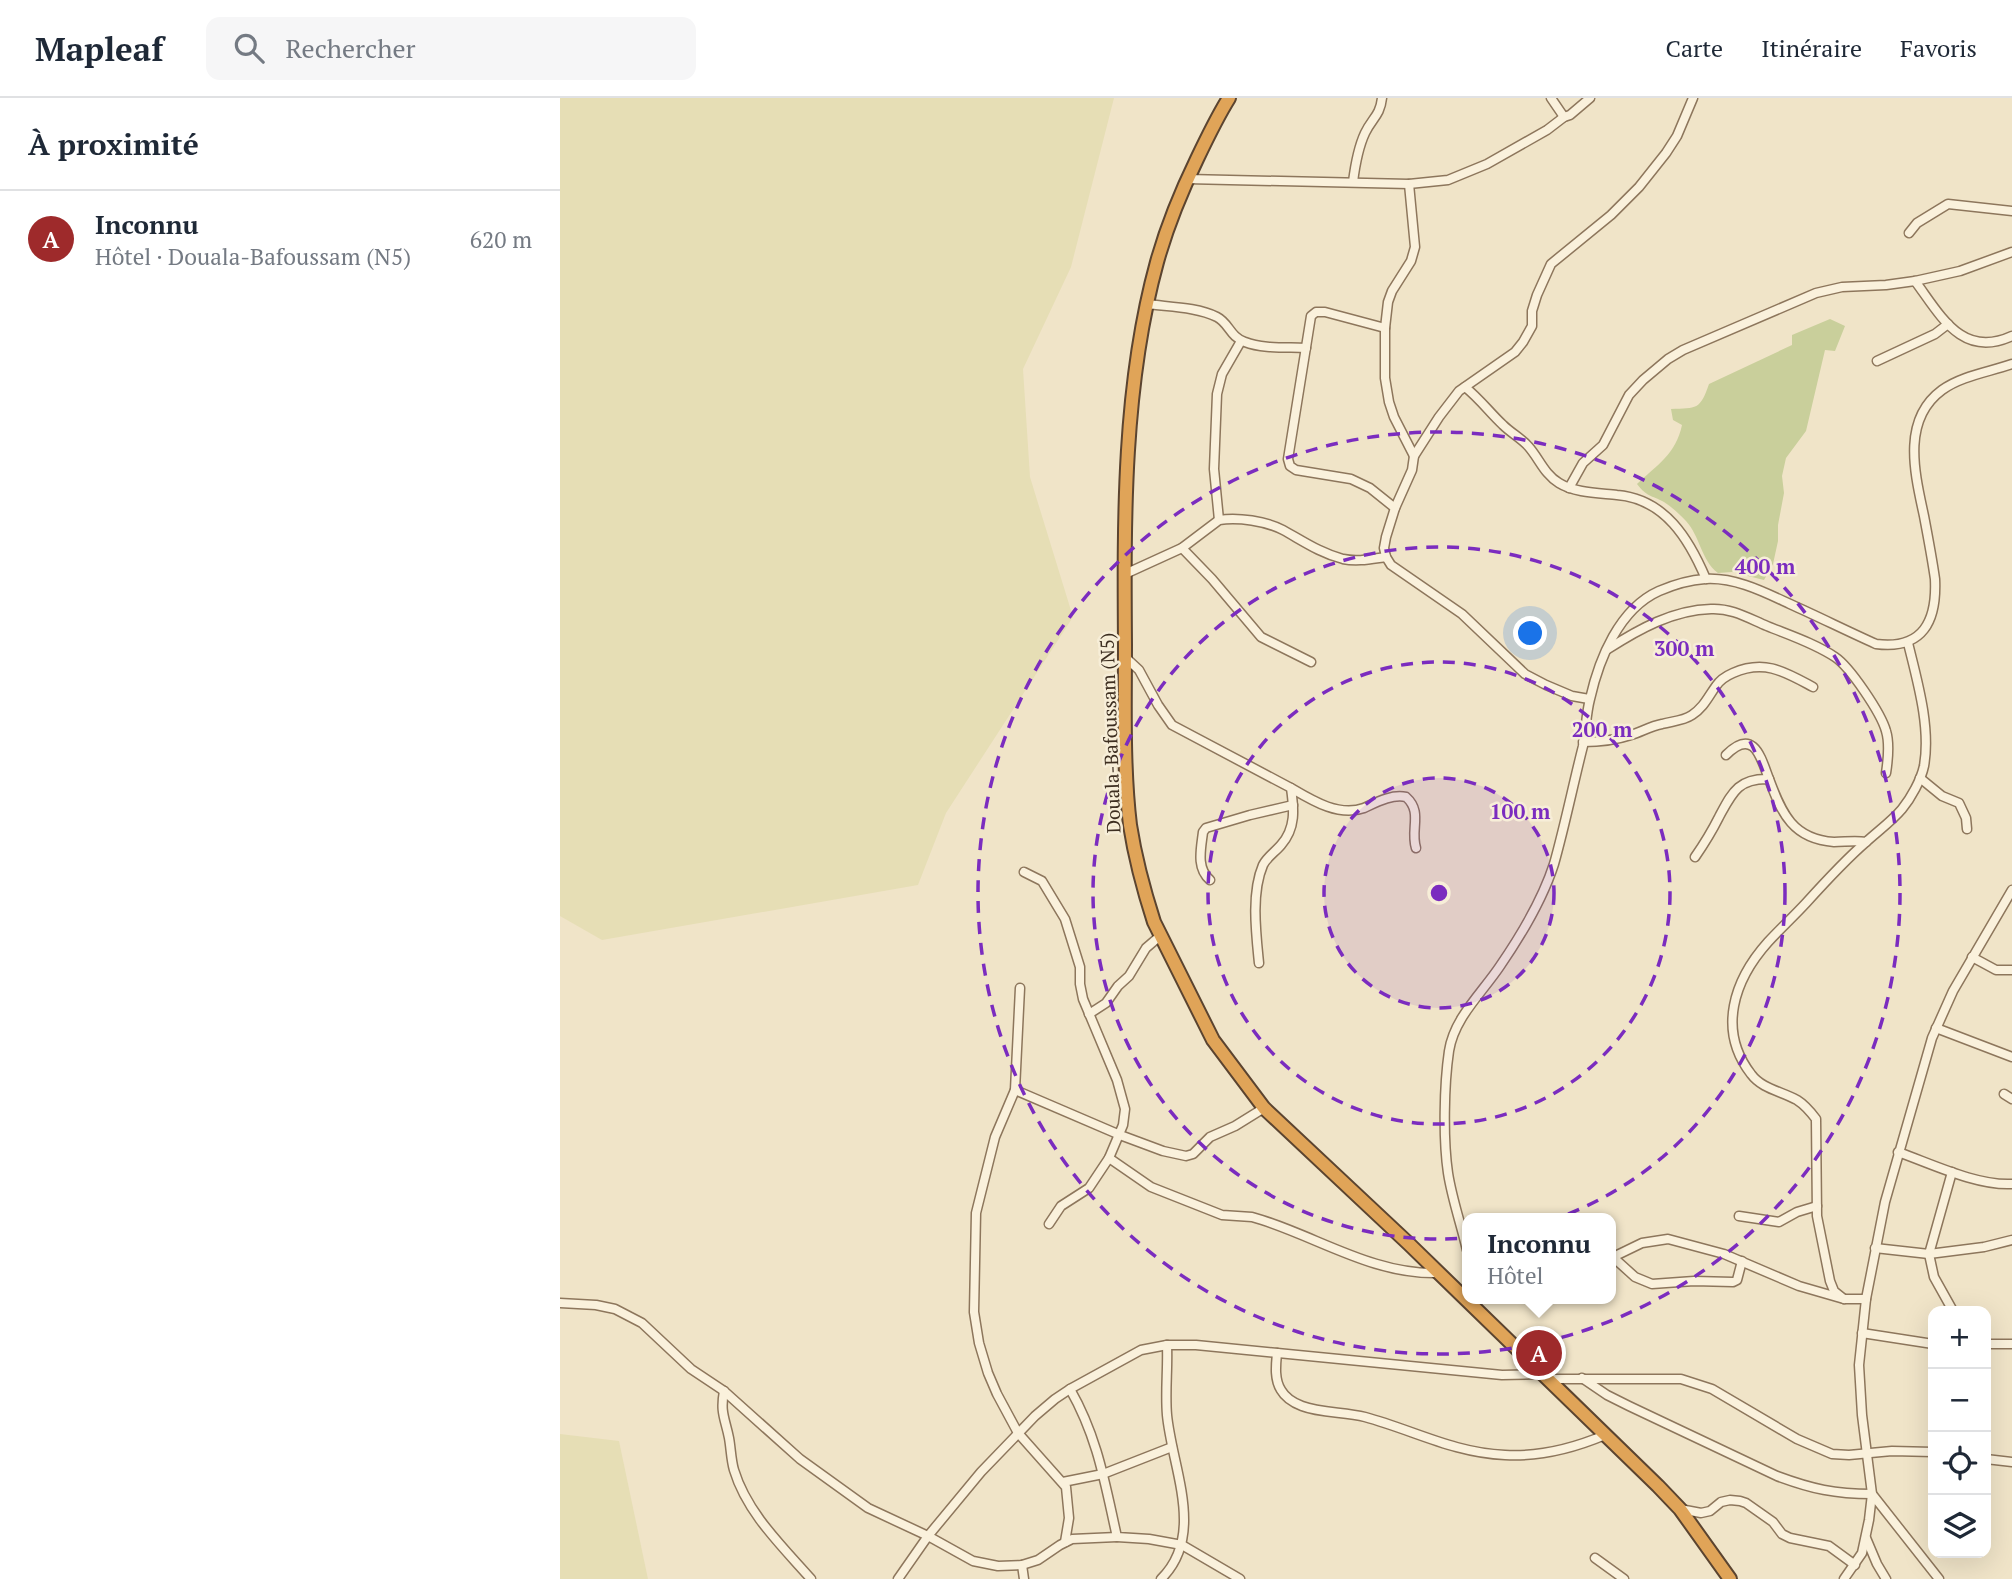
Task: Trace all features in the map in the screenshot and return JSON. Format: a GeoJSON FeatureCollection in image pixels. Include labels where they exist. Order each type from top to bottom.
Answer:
{"type":"FeatureCollection","features":[{"type":"Feature","properties":{"kind":"highway","name":"Douala-Bafoussam (N5)"},"geometry":{"type":"LineString","coordinates":[[1229,98],[1187,179],[1171,218],[1157,260],[1137,367],[1127,486],[1125,574],[1125,718],[1130,823],[1148,903],[1160,936],[1213,1040],[1264,1108],[1462,1296]]}},
{"type":"Feature","properties":{"kind":"highway","name":"Douala-Bafoussam (N5)"},"geometry":{"type":"LineString","coordinates":[[1470,1304],[1658,1486],[1679,1509],[1730,1579]]}},
{"type":"Feature","properties":{"kind":"street"},"geometry":{"type":"LineString","coordinates":[[1353,182],[1359,149],[1367,129],[1378,117],[1382,98]]}},
{"type":"Feature","properties":{"kind":"street"},"geometry":{"type":"LineString","coordinates":[[1551,98],[1564,117]]}},
{"type":"Feature","properties":{"kind":"street"},"geometry":{"type":"LineString","coordinates":[[1187,179],[1436,183],[1464,176],[1513,150],[1570,115],[1590,98]]}},
{"type":"Feature","properties":{"kind":"street"},"geometry":{"type":"LineString","coordinates":[[1589,699],[1546,685],[1525,674],[1462,614],[1391,565],[1384,548],[1395,508],[1412,470],[1414,456],[1451,400],[1515,352],[1524,342],[1532,326],[1536,295],[1551,264],[1611,215],[1639,187],[1677,136],[1693,98]]}},
{"type":"Feature","properties":{"kind":"street"},"geometry":{"type":"LineString","coordinates":[[1409,184],[1415,247],[1411,261],[1388,302],[1385,378],[1389,402],[1400,431],[1414,456]]}},
{"type":"Feature","properties":{"kind":"street"},"geometry":{"type":"LineString","coordinates":[[1909,233],[1917,223],[1948,204],[2012,211]]}},
{"type":"Feature","properties":{"kind":"street"},"geometry":{"type":"LineString","coordinates":[[1569,488],[1583,463],[1603,445],[1629,395],[1668,359],[1711,337],[1816,293],[1843,287],[1915,281],[1960,271],[2012,252]]}},
{"type":"Feature","properties":{"kind":"street"},"geometry":{"type":"LineString","coordinates":[[1915,281],[1948,324],[1962,337],[1984,343],[2012,336]]}},
{"type":"Feature","properties":{"kind":"street"},"geometry":{"type":"LineString","coordinates":[[1147,304],[1216,316],[1231,334],[1250,344],[1306,348]]}},
{"type":"Feature","properties":{"kind":"street"},"geometry":{"type":"LineString","coordinates":[[1385,328],[1325,312],[1316,312],[1311,316],[1288,459],[1290,466],[1296,470],[1352,479],[1370,488],[1395,508]]}},
{"type":"Feature","properties":{"kind":"street"},"geometry":{"type":"LineString","coordinates":[[1877,361],[1935,334],[1948,324]]}},
{"type":"Feature","properties":{"kind":"street"},"geometry":{"type":"LineString","coordinates":[[1219,520],[1214,469],[1217,394],[1222,374],[1241,341]]}},
{"type":"Feature","properties":{"kind":"street"},"geometry":{"type":"LineString","coordinates":[[1462,1228],[1446,1152],[1449,1048],[1464,1014],[1500,966],[1532,916],[1545,889],[1583,742],[1589,699],[1606,651],[1626,617],[1640,603],[1657,592],[1706,579],[1739,583],[1758,589],[1876,644],[1897,646],[1908,643],[1927,626],[1936,597],[1914,460],[1917,424],[1931,399],[1943,389],[2012,364]]}},
{"type":"Feature","properties":{"kind":"street"},"geometry":{"type":"LineString","coordinates":[[1465,387],[1529,447],[1552,478],[1569,488],[1625,495],[1659,511],[1684,535],[1706,579]]}},
{"type":"Feature","properties":{"kind":"street"},"geometry":{"type":"LineString","coordinates":[[1125,574],[1182,548],[1219,520],[1238,520],[1282,529],[1311,547],[1343,559],[1358,561],[1386,557]]}},
{"type":"Feature","properties":{"kind":"street"},"geometry":{"type":"LineString","coordinates":[[1182,548],[1261,637],[1311,662]]}},
{"type":"Feature","properties":{"kind":"street"},"geometry":{"type":"LineString","coordinates":[[1606,651],[1628,635],[1684,613],[1723,609],[1743,615],[1816,647],[1837,658],[1845,666],[1879,715],[1885,729],[1888,739],[1886,773]]}},
{"type":"Feature","properties":{"kind":"street"},"geometry":{"type":"LineString","coordinates":[[1844,1299],[1834,1291],[1830,1281],[1817,1216],[1815,1119],[1797,1100],[1760,1084],[1751,1074],[1733,1040],[1733,1008],[1735,997],[1752,964],[1766,944],[1839,866],[1902,809],[1920,778],[1924,765],[1922,701],[1908,643]]}},
{"type":"Feature","properties":{"kind":"street"},"geometry":{"type":"LineString","coordinates":[[1125,657],[1139,670],[1172,725],[1321,804],[1349,812],[1399,796],[1406,797],[1416,812],[1413,834],[1416,848]]}},
{"type":"Feature","properties":{"kind":"street"},"geometry":{"type":"LineString","coordinates":[[1583,742],[1612,740],[1660,724],[1684,720],[1698,710],[1724,678],[1751,668],[1762,666],[1776,669],[1813,687]]}},
{"type":"Feature","properties":{"kind":"street"},"geometry":{"type":"LineString","coordinates":[[1726,755],[1737,746],[1756,749],[1764,761],[1784,814],[1804,835],[1815,840],[1866,842]]}},
{"type":"Feature","properties":{"kind":"street"},"geometry":{"type":"LineString","coordinates":[[1695,857],[1736,789],[1744,782],[1756,778],[1769,779]]}},
{"type":"Feature","properties":{"kind":"street"},"geometry":{"type":"LineString","coordinates":[[1920,778],[1942,796],[1959,803],[1966,818],[1967,829]]}},
{"type":"Feature","properties":{"kind":"street"},"geometry":{"type":"LineString","coordinates":[[1259,962],[1255,909],[1258,884],[1263,866],[1288,836],[1293,818],[1291,789]]}},
{"type":"Feature","properties":{"kind":"street"},"geometry":{"type":"LineString","coordinates":[[1210,880],[1203,873],[1201,866],[1202,838],[1206,828],[1293,806]]}},
{"type":"Feature","properties":{"kind":"street"},"geometry":{"type":"LineString","coordinates":[[1024,872],[1042,881],[1065,919],[1080,967],[1080,984],[1089,1014],[1117,1080],[1125,1117],[1109,1158],[1089,1188],[1061,1206],[1049,1224]]}},
{"type":"Feature","properties":{"kind":"street"},"geometry":{"type":"LineString","coordinates":[[1844,1579],[1862,1553],[1872,1494],[1859,1365],[1875,1248],[1898,1152],[1936,1028],[1953,991],[2012,890]]}},
{"type":"Feature","properties":{"kind":"street"},"geometry":{"type":"LineString","coordinates":[[1089,1014],[1106,1003],[1129,976],[1146,948],[1160,936]]}},
{"type":"Feature","properties":{"kind":"street"},"geometry":{"type":"LineString","coordinates":[[1972,957],[1996,970],[2012,970]]}},
{"type":"Feature","properties":{"kind":"street"},"geometry":{"type":"LineString","coordinates":[[1020,988],[1015,1090],[995,1138],[976,1213],[974,1312],[979,1343],[996,1394],[1018,1433],[1068,1491],[1069,1510],[1065,1542]]}},
{"type":"Feature","properties":{"kind":"street"},"geometry":{"type":"LineString","coordinates":[[1936,1028],[2012,1057]]}},
{"type":"Feature","properties":{"kind":"street"},"geometry":{"type":"LineString","coordinates":[[1015,1090],[1120,1135],[1163,1151],[1186,1156],[1194,1154],[1210,1137],[1235,1126],[1264,1108]]}},
{"type":"Feature","properties":{"kind":"street"},"geometry":{"type":"LineString","coordinates":[[1898,1152],[1952,1172],[1999,1185],[2012,1184]]}},
{"type":"Feature","properties":{"kind":"street"},"geometry":{"type":"LineString","coordinates":[[1109,1158],[1151,1187],[1222,1215],[1262,1220],[1327,1247],[1398,1269],[1416,1273],[1438,1273]]}},
{"type":"Feature","properties":{"kind":"street"},"geometry":{"type":"LineString","coordinates":[[1950,1306],[1934,1277],[1929,1254],[1952,1172]]}},
{"type":"Feature","properties":{"kind":"street"},"geometry":{"type":"LineString","coordinates":[[1739,1216],[1779,1222],[1797,1212],[1817,1206]]}},
{"type":"Feature","properties":{"kind":"street"},"geometry":{"type":"LineString","coordinates":[[1616,1256],[1642,1243],[1668,1239],[1742,1261],[1799,1286],[1844,1299],[1866,1299]]}},
{"type":"Feature","properties":{"kind":"street"},"geometry":{"type":"LineString","coordinates":[[1875,1248],[1929,1254],[1984,1247],[2012,1240]]}},
{"type":"Feature","properties":{"kind":"street"},"geometry":{"type":"LineString","coordinates":[[1616,1261],[1635,1277],[1658,1285],[1694,1280],[1733,1282],[1737,1280],[1742,1261]]}},
{"type":"Feature","properties":{"kind":"street"},"geometry":{"type":"LineString","coordinates":[[560,1303],[615,1309],[642,1323],[691,1369],[724,1391],[790,1451],[845,1492],[868,1508],[928,1536],[973,1562],[998,1566],[1022,1565],[1038,1560],[1073,1539],[1149,1538],[1182,1545],[1240,1579]]}},
{"type":"Feature","properties":{"kind":"street"},"geometry":{"type":"LineString","coordinates":[[1478,1304],[1480,1314]]}},
{"type":"Feature","properties":{"kind":"street"},"geometry":{"type":"LineString","coordinates":[[1862,1333],[1928,1343]]}},
{"type":"Feature","properties":{"kind":"street"},"geometry":{"type":"LineString","coordinates":[[1991,1344],[2012,1344]]}},
{"type":"Feature","properties":{"kind":"street"},"geometry":{"type":"LineString","coordinates":[[898,1579],[928,1536],[981,1472],[1045,1407],[1070,1388],[1140,1350],[1167,1345],[1196,1345],[1488,1374],[1681,1380],[1712,1389],[1797,1439],[1832,1454],[1928,1452]]}},
{"type":"Feature","properties":{"kind":"street"},"geometry":{"type":"LineString","coordinates":[[1161,1579],[1174,1564],[1182,1545],[1185,1523],[1167,1413],[1167,1345]]}},
{"type":"Feature","properties":{"kind":"street"},"geometry":{"type":"LineString","coordinates":[[1277,1353],[1277,1381],[1281,1391],[1292,1401],[1304,1407],[1368,1418],[1450,1446],[1507,1455],[1533,1454],[1573,1447],[1605,1435]]}},
{"type":"Feature","properties":{"kind":"street"},"geometry":{"type":"LineString","coordinates":[[1582,1378],[1618,1401],[1777,1476],[1833,1493],[1872,1494]]}},
{"type":"Feature","properties":{"kind":"street"},"geometry":{"type":"LineString","coordinates":[[1070,1388],[1094,1439],[1117,1538]]}},
{"type":"Feature","properties":{"kind":"street"},"geometry":{"type":"LineString","coordinates":[[724,1391],[723,1419],[729,1438],[732,1466],[741,1491],[755,1514],[811,1579]]}},
{"type":"Feature","properties":{"kind":"street"},"geometry":{"type":"LineString","coordinates":[[1063,1482],[1103,1474],[1172,1447]]}},
{"type":"Feature","properties":{"kind":"street"},"geometry":{"type":"LineString","coordinates":[[1991,1460],[2012,1462]]}},
{"type":"Feature","properties":{"kind":"street"},"geometry":{"type":"LineString","coordinates":[[1872,1494],[1939,1579]]}},
{"type":"Feature","properties":{"kind":"street"},"geometry":{"type":"LineString","coordinates":[[1679,1509],[1701,1513],[1710,1511],[1721,1502],[1740,1501],[1773,1522],[1782,1534],[1829,1546],[1855,1565]]}},
{"type":"Feature","properties":{"kind":"street"},"geometry":{"type":"LineString","coordinates":[[1866,1538],[1886,1579]]}},
{"type":"Feature","properties":{"kind":"street"},"geometry":{"type":"LineString","coordinates":[[1595,1558],[1624,1579]]}},
{"type":"Feature","properties":{"kind":"street"},"geometry":{"type":"LineString","coordinates":[[1022,1565],[1024,1579]]}},
{"type":"Feature","properties":{"kind":"shaded area"},"geometry":{"type":"Polygon","coordinates":[[[560,98],[1114,98],[1071,267],[1023,369],[1030,477],[1073,617],[946,813],[918,885],[602,940],[560,916],[560,98]]]}},
{"type":"Feature","properties":{"kind":"shaded area"},"geometry":{"type":"Polygon","coordinates":[[[560,1434],[619,1441],[648,1579],[560,1579],[560,1434]]]}},
{"type":"Feature","properties":{"kind":"green space"},"geometry":{"type":"Polygon","coordinates":[[[1830,319],[1845,326],[1835,351],[1825,350],[1806,431],[1786,458],[1782,476],[1784,493],[1773,564],[1764,580],[1732,572],[1718,573],[1708,562],[1686,521],[1670,506],[1647,494],[1637,484],[1665,458],[1675,444],[1682,425],[1673,420],[1671,409],[1696,406],[1703,399],[1709,384],[1792,345],[1792,335],[1830,319]]]}},
{"type":"Feature","properties":{"kind":"place","name":"Inconnu"},"geometry":{"type":"Point","coordinates":[1539,1353]}}]}
